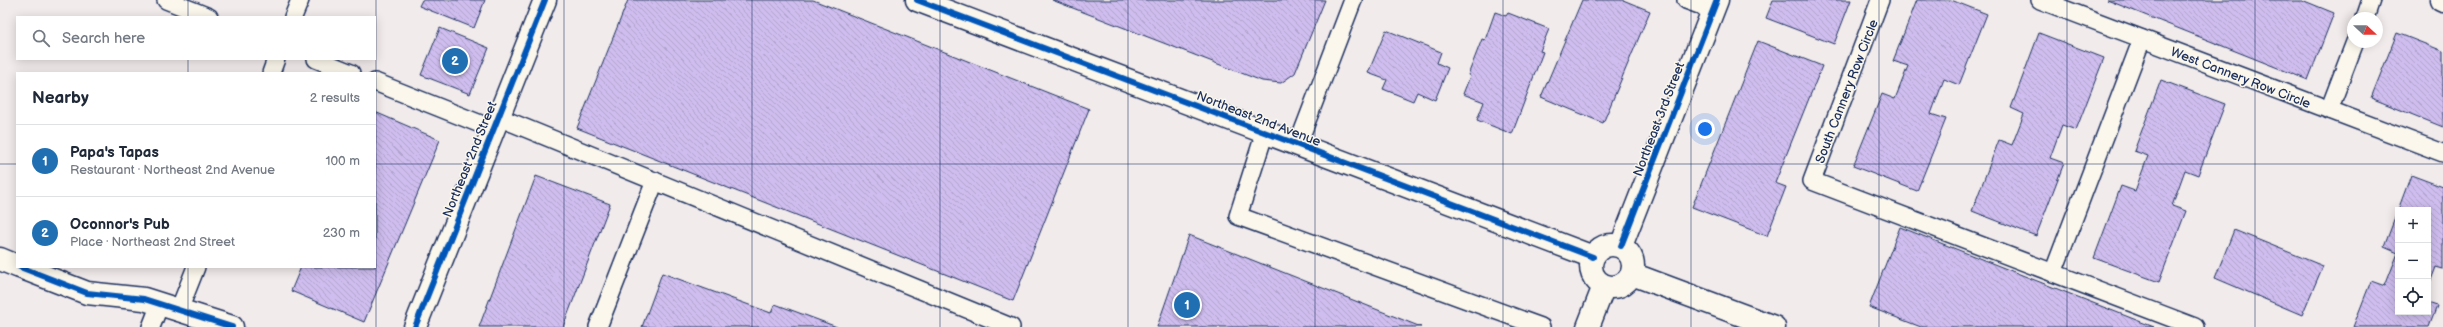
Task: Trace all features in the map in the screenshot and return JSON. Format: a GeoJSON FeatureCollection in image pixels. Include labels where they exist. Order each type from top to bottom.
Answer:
{"type":"FeatureCollection","features":[{"type":"Feature","properties":{"kind":"street","name":"Northeast 2nd Street"},"geometry":{"type":"LineString","coordinates":[[415,327],[545,0]]}},
{"type":"Feature","properties":{"kind":"street","name":"Northeast 2nd Avenue"},"geometry":{"type":"LineString","coordinates":[[917,0],[1593,257]]}},
{"type":"Feature","properties":{"kind":"street","name":"Northeast 3rd Street"},"geometry":{"type":"LineString","coordinates":[[1621,246],[1715,5]]}},
{"type":"Feature","properties":{"kind":"street"},"geometry":{"type":"LineString","coordinates":[[1621,246],[1626,249],[1633,261],[1632,274],[1623,284],[1617,287],[1604,286],[1594,277],[1591,264],[1593,257],[1602,247],[1621,246]]}},
{"type":"Feature","properties":{"kind":"street"},"geometry":{"type":"LineString","coordinates":[[0,259],[16,266]]}},
{"type":"Feature","properties":{"kind":"street"},"geometry":{"type":"LineString","coordinates":[[23,268],[87,293],[144,299],[232,327]]}},
{"type":"Feature","properties":{"kind":"street"},"geometry":{"type":"LineString","coordinates":[[1632,274],[1774,327]]}},
{"type":"Feature","properties":{"kind":"street"},"geometry":{"type":"LineString","coordinates":[[1588,327],[1604,286]]}},
{"type":"Feature","properties":{"kind":"lane"},"geometry":{"type":"LineString","coordinates":[[166,0],[206,16]]}},
{"type":"Feature","properties":{"kind":"lane"},"geometry":{"type":"LineString","coordinates":[[293,16],[300,0]]}},
{"type":"Feature","properties":{"kind":"lane"},"geometry":{"type":"LineString","coordinates":[[1298,144],[1353,0]]}},
{"type":"Feature","properties":{"kind":"lane"},"geometry":{"type":"LineString","coordinates":[[1686,0],[1715,5]]}},
{"type":"Feature","properties":{"kind":"lane","name":"South Cannery Row Circle"},"geometry":{"type":"LineString","coordinates":[[1880,0],[1812,181],[2053,273]]}},
{"type":"Feature","properties":{"kind":"lane","name":"West Cannery Row Circle"},"geometry":{"type":"LineString","coordinates":[[2040,0],[2443,153]]}},
{"type":"Feature","properties":{"kind":"lane"},"geometry":{"type":"LineString","coordinates":[[2367,12],[2372,0]]}},
{"type":"Feature","properties":{"kind":"lane"},"geometry":{"type":"LineString","coordinates":[[2142,39],[2053,273],[2195,327]]}},
{"type":"Feature","properties":{"kind":"lane"},"geometry":{"type":"LineString","coordinates":[[2329,110],[2353,48]]}},
{"type":"Feature","properties":{"kind":"lane"},"geometry":{"type":"LineString","coordinates":[[270,72],[276,60]]}},
{"type":"Feature","properties":{"kind":"lane"},"geometry":{"type":"LineString","coordinates":[[318,60],[348,72]]}},
{"type":"Feature","properties":{"kind":"lane"},"geometry":{"type":"LineString","coordinates":[[376,82],[496,123],[655,181],[1011,327]]}},
{"type":"Feature","properties":{"kind":"lane"},"geometry":{"type":"LineString","coordinates":[[1265,132],[1238,216],[1541,327]]}},
{"type":"Feature","properties":{"kind":"lane"},"geometry":{"type":"LineString","coordinates":[[598,327],[655,181]]}},
{"type":"Feature","properties":{"kind":"lane"},"geometry":{"type":"LineString","coordinates":[[151,327],[170,307],[195,268]]}},
{"type":"Feature","properties":{"kind":"building"},"geometry":{"type":"Polygon","coordinates":[[[422,0],[485,0],[474,28],[419,6],[422,0]]]}},
{"type":"Feature","properties":{"kind":"building"},"geometry":{"type":"Polygon","coordinates":[[[628,0],[813,0],[1089,109],[1013,301],[577,128],[628,0]]]}},
{"type":"Feature","properties":{"kind":"building"},"geometry":{"type":"Polygon","coordinates":[[[1052,0],[1325,0],[1295,73],[1281,83],[1262,81],[1052,0]]]}},
{"type":"Feature","properties":{"kind":"building"},"geometry":{"type":"Polygon","coordinates":[[[1582,0],[1623,0],[1650,11],[1603,123],[1541,97],[1582,0]]]}},
{"type":"Feature","properties":{"kind":"building"},"geometry":{"type":"Polygon","coordinates":[[[1773,0],[1851,0],[1834,44],[1766,18],[1773,0]]]}},
{"type":"Feature","properties":{"kind":"building"},"geometry":{"type":"Polygon","coordinates":[[[1917,0],[1951,0],[1987,14],[1959,85],[1944,79],[1931,114],[1946,119],[1917,191],[1853,166],[1882,94],[1895,99],[1908,66],[1893,61],[1917,0]]]}},
{"type":"Feature","properties":{"kind":"building"},"geometry":{"type":"Polygon","coordinates":[[[2107,0],[2302,0],[2334,13],[2308,80],[2107,0]]]}},
{"type":"Feature","properties":{"kind":"building"},"geometry":{"type":"Polygon","coordinates":[[[1495,12],[1506,16],[1508,13],[1549,29],[1540,51],[1543,52],[1512,134],[1477,120],[1484,102],[1463,94],[1470,76],[1468,75],[1482,39],[1485,40],[1495,12]]]}},
{"type":"Feature","properties":{"kind":"building"},"geometry":{"type":"Polygon","coordinates":[[[440,28],[489,48],[470,94],[421,75],[440,28]]]}},
{"type":"Feature","properties":{"kind":"building"},"geometry":{"type":"Polygon","coordinates":[[[1386,30],[1441,52],[1437,63],[1448,68],[1435,100],[1417,92],[1413,101],[1383,89],[1387,80],[1368,73],[1386,30]]]}},
{"type":"Feature","properties":{"kind":"building"},"geometry":{"type":"Polygon","coordinates":[[[2039,33],[2104,58],[2076,130],[2062,125],[2050,158],[2064,163],[2036,236],[1972,211],[1999,140],[2012,145],[2024,114],[2011,108],[2039,33]]]}},
{"type":"Feature","properties":{"kind":"building"},"geometry":{"type":"Polygon","coordinates":[[[2397,33],[2443,51],[2443,127],[2371,98],[2397,33]]]}},
{"type":"Feature","properties":{"kind":"building"},"geometry":{"type":"Polygon","coordinates":[[[1758,41],[1822,66],[1775,183],[1786,187],[1767,236],[1692,207],[1758,41]]]}},
{"type":"Feature","properties":{"kind":"building"},"geometry":{"type":"Polygon","coordinates":[[[2161,80],[2225,104],[2198,175],[2185,170],[2172,206],[2186,211],[2159,282],[2094,258],[2121,186],[2135,191],[2148,156],[2134,151],[2161,80]]]}},
{"type":"Feature","properties":{"kind":"building"},"geometry":{"type":"Polygon","coordinates":[[[376,112],[440,140],[364,322],[291,291],[301,268],[376,268],[376,112]]]}},
{"type":"Feature","properties":{"kind":"building"},"geometry":{"type":"Polygon","coordinates":[[[2411,175],[2443,187],[2443,269],[2436,267],[2431,280],[2431,207],[2399,207],[2411,175]]]}},
{"type":"Feature","properties":{"kind":"building"},"geometry":{"type":"Polygon","coordinates":[[[536,176],[610,204],[563,327],[479,327],[536,176]]]}},
{"type":"Feature","properties":{"kind":"building"},"geometry":{"type":"Polygon","coordinates":[[[2395,218],[2395,252],[2384,247],[2395,218]]]}},
{"type":"Feature","properties":{"kind":"building"},"geometry":{"type":"Polygon","coordinates":[[[1900,227],[2154,327],[1921,327],[1869,307],[1900,227]]]}},
{"type":"Feature","properties":{"kind":"building"},"geometry":{"type":"Polygon","coordinates":[[[2234,230],[2323,266],[2302,315],[2215,278],[2234,230]]]}},
{"type":"Feature","properties":{"kind":"building"},"geometry":{"type":"Polygon","coordinates":[[[1189,235],[1421,327],[1157,327],[1189,235]]]}},
{"type":"Feature","properties":{"kind":"building"},"geometry":{"type":"Polygon","coordinates":[[[2395,261],[2395,315],[2431,315],[2431,304],[2437,306],[2429,327],[2353,327],[2371,281],[2385,286],[2395,261]]]}},
{"type":"Feature","properties":{"kind":"building"},"geometry":{"type":"Polygon","coordinates":[[[662,273],[771,313],[775,304],[837,327],[642,327],[662,273]]]}},
{"type":"Feature","properties":{"kind":"cycle path"},"geometry":{"type":"LineString","coordinates":[[415,327],[545,0]]}},
{"type":"Feature","properties":{"kind":"cycle path"},"geometry":{"type":"LineString","coordinates":[[917,0],[1593,257]]}},
{"type":"Feature","properties":{"kind":"cycle path"},"geometry":{"type":"LineString","coordinates":[[1621,246],[1717,0]]}},
{"type":"Feature","properties":{"kind":"cycle path"},"geometry":{"type":"LineString","coordinates":[[23,268],[87,293],[144,299],[232,327]]}},
{"type":"Feature","properties":{"kind":"place","name":"Oconnor's Pub"},"geometry":{"type":"Point","coordinates":[455,61]}},
{"type":"Feature","properties":{"kind":"place","name":"Papa's Tapas"},"geometry":{"type":"Point","coordinates":[1187,305]}}]}
